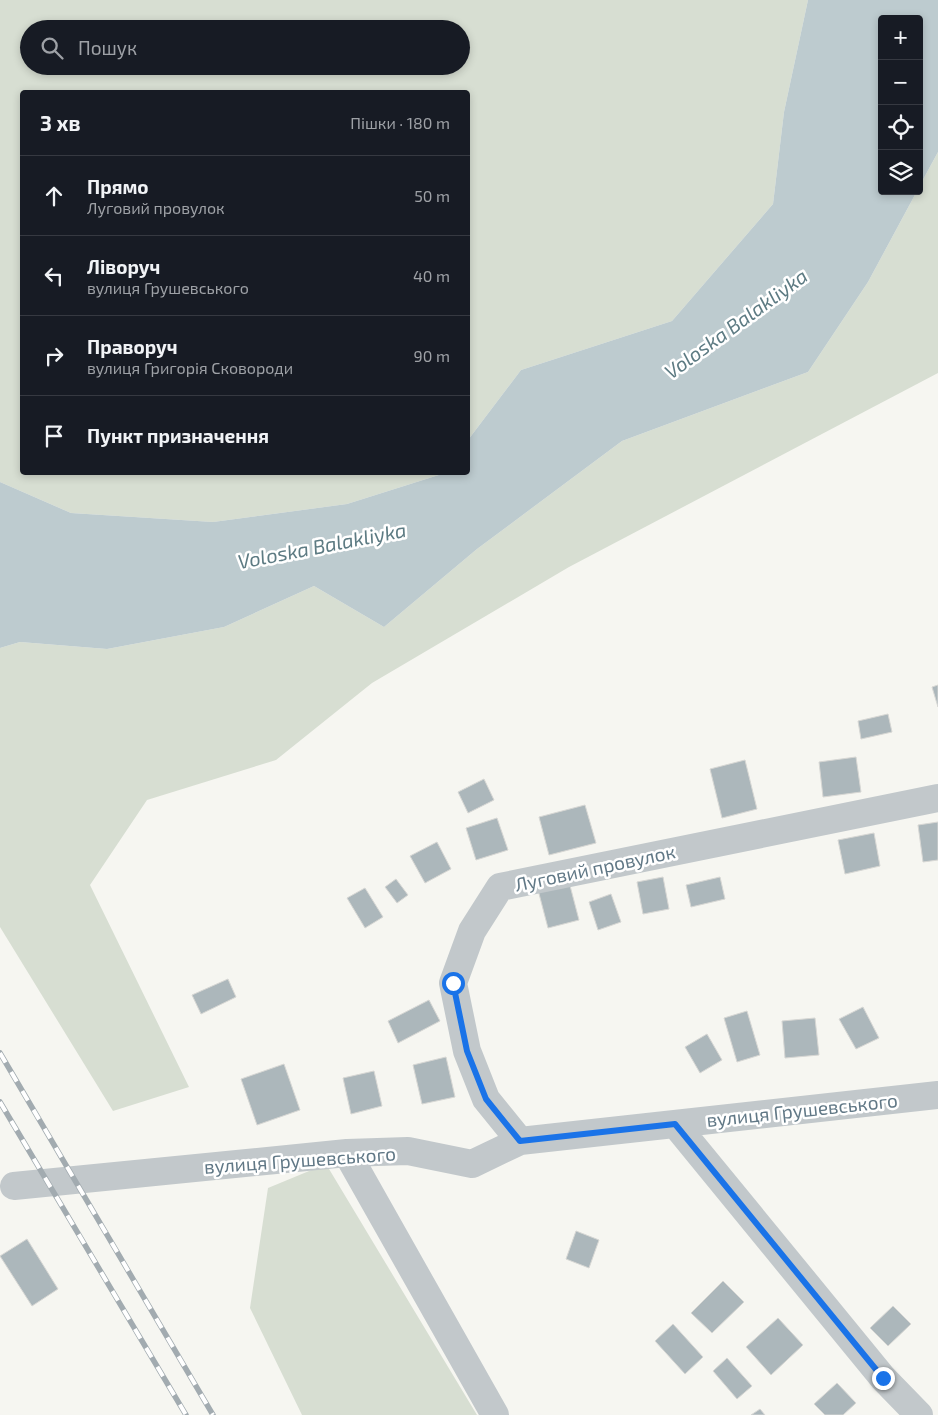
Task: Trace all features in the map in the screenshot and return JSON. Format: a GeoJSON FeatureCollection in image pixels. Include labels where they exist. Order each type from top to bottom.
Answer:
{"type":"FeatureCollection","features":[{"type":"Feature","properties":{"kind":"street","name":"Луговий провулок"},"geometry":{"type":"LineString","coordinates":[[520,1141],[486,1099],[467,1051],[453,983],[472,931],[500,887],[938,798]]}},
{"type":"Feature","properties":{"kind":"street","name":"вулиця Грушевського"},"geometry":{"type":"LineString","coordinates":[[14,1186],[347,1153],[408,1151],[472,1164],[520,1141],[938,1095]]}},
{"type":"Feature","properties":{"kind":"street"},"geometry":{"type":"LineString","coordinates":[[675,1124],[883,1378],[919,1415]]}},
{"type":"Feature","properties":{"kind":"street"},"geometry":{"type":"LineString","coordinates":[[347,1153],[495,1415]]}},
{"type":"Feature","properties":{"kind":"shaded area"},"geometry":{"type":"Polygon","coordinates":[[[0,0],[808,0],[784,112],[773,204],[672,321],[521,370],[470,437],[470,90],[20,90],[20,475],[439,475],[347,504],[213,522],[71,513],[0,482],[0,0]]]}},
{"type":"Feature","properties":{"kind":"shaded area"},"geometry":{"type":"Polygon","coordinates":[[[938,152],[938,373],[569,567],[372,683],[276,760],[147,800],[90,885],[189,1087],[113,1111],[0,927],[0,648],[20,642],[107,649],[224,627],[314,586],[384,627],[477,549],[622,441],[808,372],[868,282],[915,195],[923,195],[923,180],[938,152]]]}},
{"type":"Feature","properties":{"kind":"shaded area"},"geometry":{"type":"Polygon","coordinates":[[[326,1164],[477,1415],[302,1415],[250,1308],[268,1188],[326,1164]]]}},
{"type":"Feature","properties":{"kind":"water","name":"Voloska Balakliyka"},"geometry":{"type":"Polygon","coordinates":[[[808,0],[938,0],[938,152],[923,180],[923,15],[878,15],[878,195],[915,195],[868,282],[808,372],[622,441],[477,549],[384,627],[314,586],[224,627],[107,649],[20,642],[0,648],[0,482],[71,513],[213,522],[347,504],[439,475],[470,475],[470,437],[521,370],[672,321],[773,204],[784,112],[808,0]]]}},
{"type":"Feature","properties":{"kind":"building"},"geometry":{"type":"Polygon","coordinates":[[[938,685],[938,707],[932,687],[938,685]]]}},
{"type":"Feature","properties":{"kind":"building"},"geometry":{"type":"Polygon","coordinates":[[[888,714],[892,732],[861,739],[858,721],[888,714]]]}},
{"type":"Feature","properties":{"kind":"building"},"geometry":{"type":"Polygon","coordinates":[[[856,757],[861,792],[823,797],[819,762],[856,757]]]}},
{"type":"Feature","properties":{"kind":"building"},"geometry":{"type":"Polygon","coordinates":[[[745,760],[757,809],[722,818],[710,769],[745,760]]]}},
{"type":"Feature","properties":{"kind":"building"},"geometry":{"type":"Polygon","coordinates":[[[484,779],[494,800],[468,813],[458,792],[484,779]]]}},
{"type":"Feature","properties":{"kind":"building"},"geometry":{"type":"Polygon","coordinates":[[[585,805],[596,843],[549,855],[539,817],[585,805]]]}},
{"type":"Feature","properties":{"kind":"building"},"geometry":{"type":"Polygon","coordinates":[[[497,818],[508,850],[476,860],[466,828],[497,818]]]}},
{"type":"Feature","properties":{"kind":"building"},"geometry":{"type":"Polygon","coordinates":[[[938,822],[938,860],[923,862],[918,825],[938,822]]]}},
{"type":"Feature","properties":{"kind":"building"},"geometry":{"type":"Polygon","coordinates":[[[874,833],[880,866],[845,874],[838,840],[874,833]]]}},
{"type":"Feature","properties":{"kind":"building"},"geometry":{"type":"Polygon","coordinates":[[[437,842],[451,869],[425,883],[410,856],[437,842]]]}},
{"type":"Feature","properties":{"kind":"building"},"geometry":{"type":"Polygon","coordinates":[[[663,877],[669,909],[643,914],[637,882],[663,877]]]}},
{"type":"Feature","properties":{"kind":"building"},"geometry":{"type":"Polygon","coordinates":[[[720,877],[725,899],[691,907],[686,885],[720,877]]]}},
{"type":"Feature","properties":{"kind":"building"},"geometry":{"type":"Polygon","coordinates":[[[568,878],[579,920],[548,928],[537,886],[568,878]]]}},
{"type":"Feature","properties":{"kind":"building"},"geometry":{"type":"Polygon","coordinates":[[[396,879],[408,895],[397,903],[385,887],[396,879]]]}},
{"type":"Feature","properties":{"kind":"building"},"geometry":{"type":"Polygon","coordinates":[[[365,888],[383,917],[365,928],[347,898],[365,888]]]}},
{"type":"Feature","properties":{"kind":"building"},"geometry":{"type":"Polygon","coordinates":[[[611,894],[621,922],[598,930],[589,902],[611,894]]]}},
{"type":"Feature","properties":{"kind":"building"},"geometry":{"type":"Polygon","coordinates":[[[228,979],[236,997],[201,1014],[192,995],[228,979]]]}},
{"type":"Feature","properties":{"kind":"building"},"geometry":{"type":"Polygon","coordinates":[[[429,1000],[440,1021],[398,1043],[388,1021],[429,1000]]]}},
{"type":"Feature","properties":{"kind":"building"},"geometry":{"type":"Polygon","coordinates":[[[863,1007],[879,1038],[856,1049],[839,1019],[863,1007]]]}},
{"type":"Feature","properties":{"kind":"building"},"geometry":{"type":"Polygon","coordinates":[[[747,1011],[760,1055],[737,1062],[724,1018],[747,1011]]]}},
{"type":"Feature","properties":{"kind":"building"},"geometry":{"type":"Polygon","coordinates":[[[815,1018],[819,1055],[785,1058],[782,1021],[815,1018]]]}},
{"type":"Feature","properties":{"kind":"building"},"geometry":{"type":"Polygon","coordinates":[[[707,1034],[722,1060],[700,1073],[685,1047],[707,1034]]]}},
{"type":"Feature","properties":{"kind":"building"},"geometry":{"type":"Polygon","coordinates":[[[446,1057],[455,1097],[422,1104],[413,1065],[446,1057]]]}},
{"type":"Feature","properties":{"kind":"building"},"geometry":{"type":"Polygon","coordinates":[[[284,1064],[300,1110],[257,1125],[241,1079],[284,1064]]]}},
{"type":"Feature","properties":{"kind":"building"},"geometry":{"type":"Polygon","coordinates":[[[374,1071],[382,1106],[351,1114],[343,1078],[374,1071]]]}},
{"type":"Feature","properties":{"kind":"building"},"geometry":{"type":"Polygon","coordinates":[[[576,1231],[599,1240],[589,1268],[566,1259],[576,1231]]]}},
{"type":"Feature","properties":{"kind":"building"},"geometry":{"type":"Polygon","coordinates":[[[27,1239],[58,1289],[32,1306],[0,1256],[27,1239]]]}},
{"type":"Feature","properties":{"kind":"building"},"geometry":{"type":"Polygon","coordinates":[[[723,1281],[744,1302],[712,1333],[691,1313],[723,1281]]]}},
{"type":"Feature","properties":{"kind":"building"},"geometry":{"type":"Polygon","coordinates":[[[893,1306],[911,1324],[888,1346],[870,1328],[893,1306]]]}},
{"type":"Feature","properties":{"kind":"building"},"geometry":{"type":"Polygon","coordinates":[[[778,1318],[803,1345],[771,1375],[746,1347],[778,1318]]]}},
{"type":"Feature","properties":{"kind":"building"},"geometry":{"type":"Polygon","coordinates":[[[673,1324],[703,1357],[685,1374],[655,1341],[673,1324]]]}},
{"type":"Feature","properties":{"kind":"building"},"geometry":{"type":"Polygon","coordinates":[[[727,1358],[752,1386],[737,1399],[713,1371],[727,1358]]]}},
{"type":"Feature","properties":{"kind":"building"},"geometry":{"type":"Polygon","coordinates":[[[837,1383],[856,1403],[843,1415],[825,1415],[814,1404],[837,1383]]]}},
{"type":"Feature","properties":{"kind":"building"},"geometry":{"type":"Polygon","coordinates":[[[760,1409],[765,1415],[751,1415],[760,1409]]]}},
{"type":"Feature","properties":{"kind":"railway"},"geometry":{"type":"LineString","coordinates":[[0,1053],[213,1415]]}},
{"type":"Feature","properties":{"kind":"railway"},"geometry":{"type":"LineString","coordinates":[[0,1102],[186,1415]]}},
{"type":"Feature","properties":{"kind":"route"},"geometry":{"type":"LineString","coordinates":[[453,983],[467,1051],[486,1099],[520,1141],[675,1124],[883,1378]]}}]}
